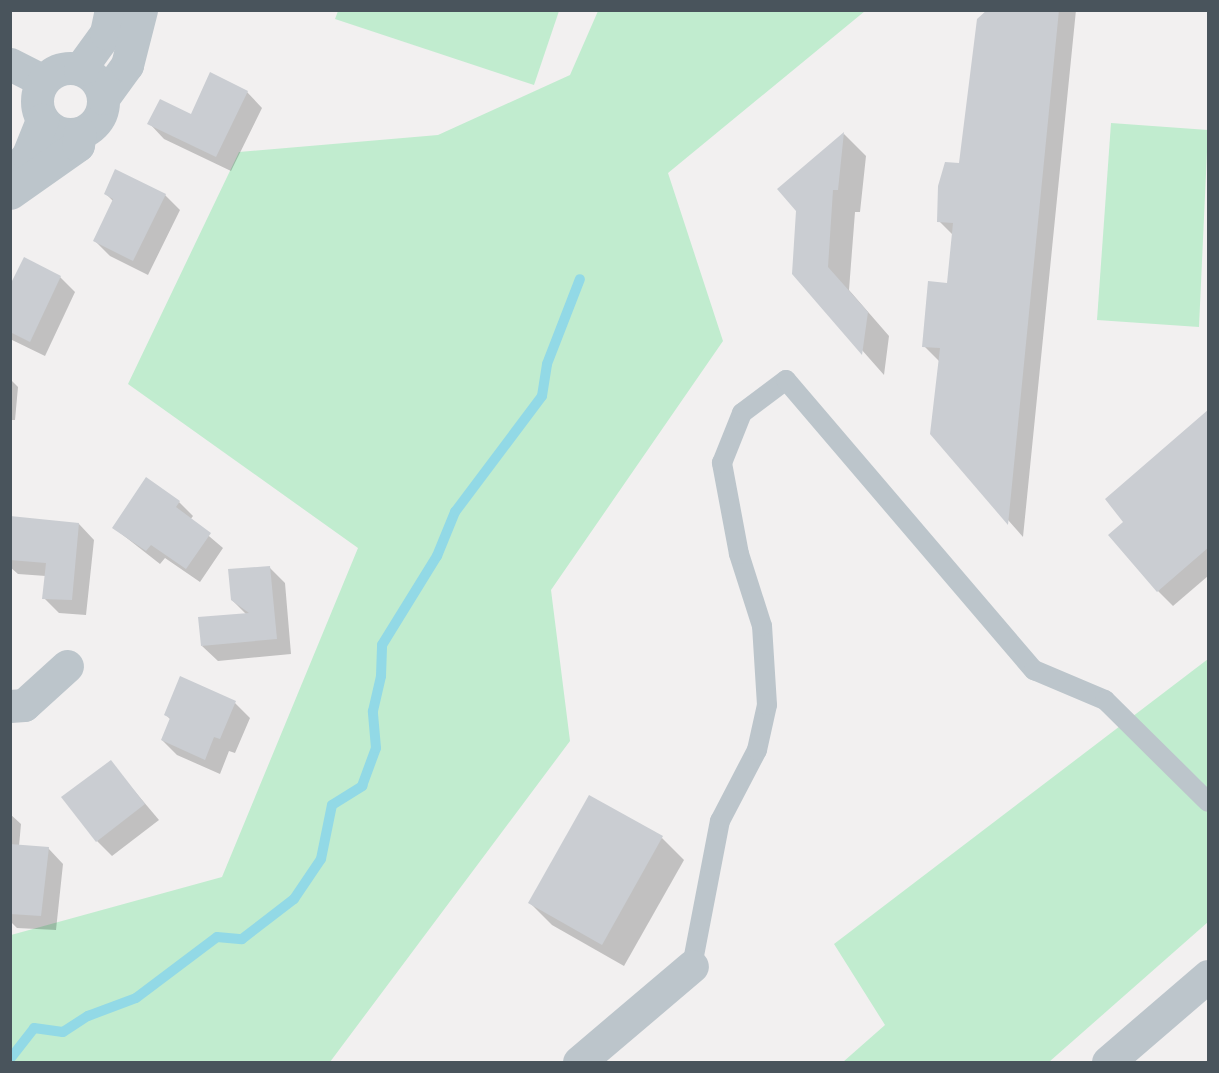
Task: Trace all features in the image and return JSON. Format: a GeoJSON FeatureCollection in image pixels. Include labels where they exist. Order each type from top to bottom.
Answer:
{"type":"FeatureCollection","features":[{"type":"Feature","properties":{"kind":"street"},"geometry":{"type":"LineString","coordinates":[[80,69],[106,33],[111,10]]}},
{"type":"Feature","properties":{"kind":"street"},"geometry":{"type":"LineString","coordinates":[[104,98],[96,80],[80,69],[59,69],[43,81],[36,100],[42,120],[59,133],[80,133],[98,120],[104,98],[127,65],[141,10]]}},
{"type":"Feature","properties":{"kind":"street"},"geometry":{"type":"LineString","coordinates":[[10,64],[43,81]]}},
{"type":"Feature","properties":{"kind":"street"},"geometry":{"type":"LineString","coordinates":[[10,176],[28,155],[42,120]]}},
{"type":"Feature","properties":{"kind":"street"},"geometry":{"type":"LineString","coordinates":[[10,193],[78,145],[80,133]]}},
{"type":"Feature","properties":{"kind":"street"},"geometry":{"type":"LineString","coordinates":[[10,706],[24,705],[67,666]]}},
{"type":"Feature","properties":{"kind":"street"},"geometry":{"type":"LineString","coordinates":[[579,1062],[692,966]]}},
{"type":"Feature","properties":{"kind":"street"},"geometry":{"type":"LineString","coordinates":[[1108,1062],[1209,976]]}},
{"type":"Feature","properties":{"kind":"lane"},"geometry":{"type":"LineString","coordinates":[[692,966],[720,821],[757,750],[767,705],[762,626],[739,554],[722,463],[742,413],[786,380],[1034,670],[1105,700],[1209,802]]}},
{"type":"Feature","properties":{"kind":"green space"},"geometry":{"type":"Polygon","coordinates":[[[559,10],[534,85],[335,19],[338,11],[559,10]]]}},
{"type":"Feature","properties":{"kind":"green space"},"geometry":{"type":"Polygon","coordinates":[[[598,11],[865,11],[668,173],[723,341],[551,590],[570,741],[330,1062],[11,1062],[11,935],[222,877],[358,548],[128,384],[239,152],[438,135],[570,75],[598,11]]]}},
{"type":"Feature","properties":{"kind":"green space"},"geometry":{"type":"Polygon","coordinates":[[[1111,123],[1208,130],[1199,327],[1097,320],[1111,123]]]}},
{"type":"Feature","properties":{"kind":"green space"},"geometry":{"type":"Polygon","coordinates":[[[1208,659],[1208,922],[1049,1062],[843,1062],[885,1025],[834,944],[1208,659]]]}},
{"type":"Feature","properties":{"kind":"building"},"geometry":{"type":"Polygon","coordinates":[[[987,10],[1059,10],[1008,525],[930,434],[940,348],[922,347],[928,281],[947,283],[953,223],[937,222],[938,186],[945,162],[959,163],[977,19],[987,10]]]}},
{"type":"Feature","properties":{"kind":"building"},"geometry":{"type":"Polygon","coordinates":[[[210,72],[248,91],[216,157],[147,124],[160,99],[191,114],[210,72]]]}},
{"type":"Feature","properties":{"kind":"building"},"geometry":{"type":"Polygon","coordinates":[[[844,132],[838,190],[833,190],[828,267],[868,312],[862,355],[792,274],[796,211],[777,189],[844,132]]]}},
{"type":"Feature","properties":{"kind":"building"},"geometry":{"type":"Polygon","coordinates":[[[115,169],[166,194],[133,261],[93,241],[113,199],[104,194],[115,169]]]}},
{"type":"Feature","properties":{"kind":"building"},"geometry":{"type":"Polygon","coordinates":[[[24,257],[61,276],[30,342],[10,332],[10,285],[24,257]]]}},
{"type":"Feature","properties":{"kind":"building"},"geometry":{"type":"Polygon","coordinates":[[[1209,409],[1209,547],[1157,592],[1108,535],[1123,522],[1105,499],[1209,409]]]}},
{"type":"Feature","properties":{"kind":"building"},"geometry":{"type":"Polygon","coordinates":[[[146,477],[180,501],[176,507],[211,533],[186,569],[151,545],[146,551],[112,528],[146,477]]]}},
{"type":"Feature","properties":{"kind":"building"},"geometry":{"type":"Polygon","coordinates":[[[10,516],[79,523],[72,600],[42,599],[46,563],[10,560],[10,516]]]}},
{"type":"Feature","properties":{"kind":"building"},"geometry":{"type":"Polygon","coordinates":[[[270,566],[277,639],[201,646],[198,617],[249,613],[231,600],[228,569],[270,566]]]}},
{"type":"Feature","properties":{"kind":"building"},"geometry":{"type":"Polygon","coordinates":[[[180,676],[236,701],[220,739],[214,737],[205,760],[161,740],[170,718],[164,715],[180,676]]]}},
{"type":"Feature","properties":{"kind":"building"},"geometry":{"type":"Polygon","coordinates":[[[111,760],[145,804],[96,842],[61,797],[111,760]]]}},
{"type":"Feature","properties":{"kind":"building"},"geometry":{"type":"Polygon","coordinates":[[[589,795],[663,836],[602,945],[528,903],[589,795]]]}},
{"type":"Feature","properties":{"kind":"building"},"geometry":{"type":"Polygon","coordinates":[[[10,844],[49,847],[41,916],[10,914],[10,844]]]}},
{"type":"Feature","properties":{"kind":"waterway"},"geometry":{"type":"LineString","coordinates":[[10,1059],[34,1028],[63,1032],[88,1016],[136,998],[217,937],[242,939],[294,899],[321,859],[332,805],[362,786],[376,748],[373,711],[381,676],[382,645],[437,556],[455,512],[542,396],[547,364],[580,279]]}}]}
